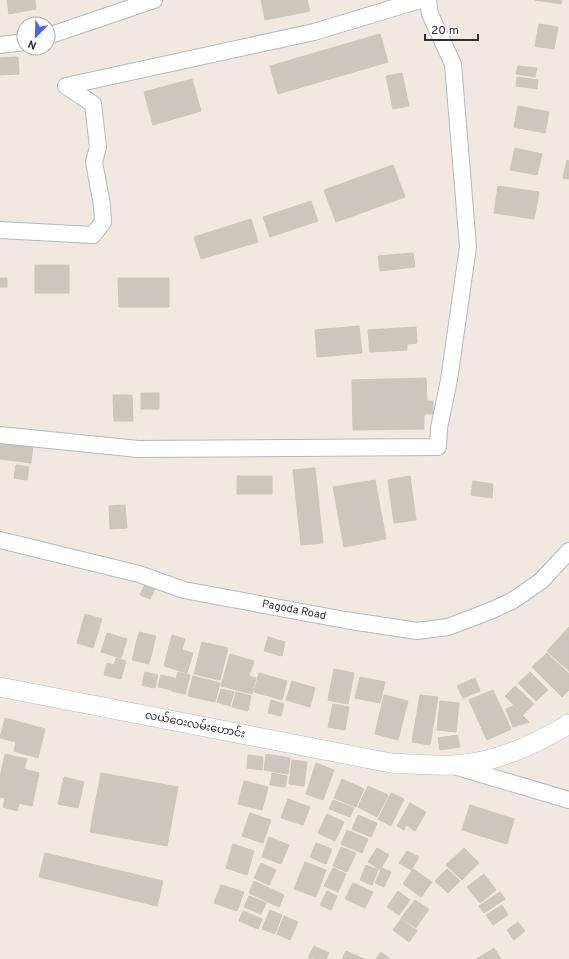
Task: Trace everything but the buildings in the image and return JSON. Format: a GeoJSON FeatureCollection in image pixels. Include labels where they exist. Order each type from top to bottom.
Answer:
{"type":"FeatureCollection","features":[{"type":"Feature","properties":{"kind":"street"},"geometry":{"type":"LineString","coordinates":[[56,33],[154,0]]}},
{"type":"Feature","properties":{"kind":"street"},"geometry":{"type":"LineString","coordinates":[[0,230],[93,235],[103,222],[102,205],[94,162],[98,147],[93,104],[66,86],[314,32],[420,0]]}},
{"type":"Feature","properties":{"kind":"street"},"geometry":{"type":"LineString","coordinates":[[0,435],[138,449],[438,447],[468,247],[453,64],[430,14],[428,0]]}},
{"type":"Feature","properties":{"kind":"street"},"geometry":{"type":"LineString","coordinates":[[0,45],[16,43]]}},
{"type":"Feature","properties":{"kind":"street","name":"Pagoda Road"},"geometry":{"type":"LineString","coordinates":[[0,540],[139,574],[184,590],[345,620],[417,631],[448,627],[490,611],[512,600],[541,581],[569,551]]}},
{"type":"Feature","properties":{"kind":"street","name":"လယ်ဝေးလမ်းဟောင်း"},"geometry":{"type":"LineString","coordinates":[[0,687],[391,763],[452,766],[494,759],[540,742],[569,724]]}},
{"type":"Feature","properties":{"kind":"street"},"geometry":{"type":"LineString","coordinates":[[452,766],[569,800]]}}]}
